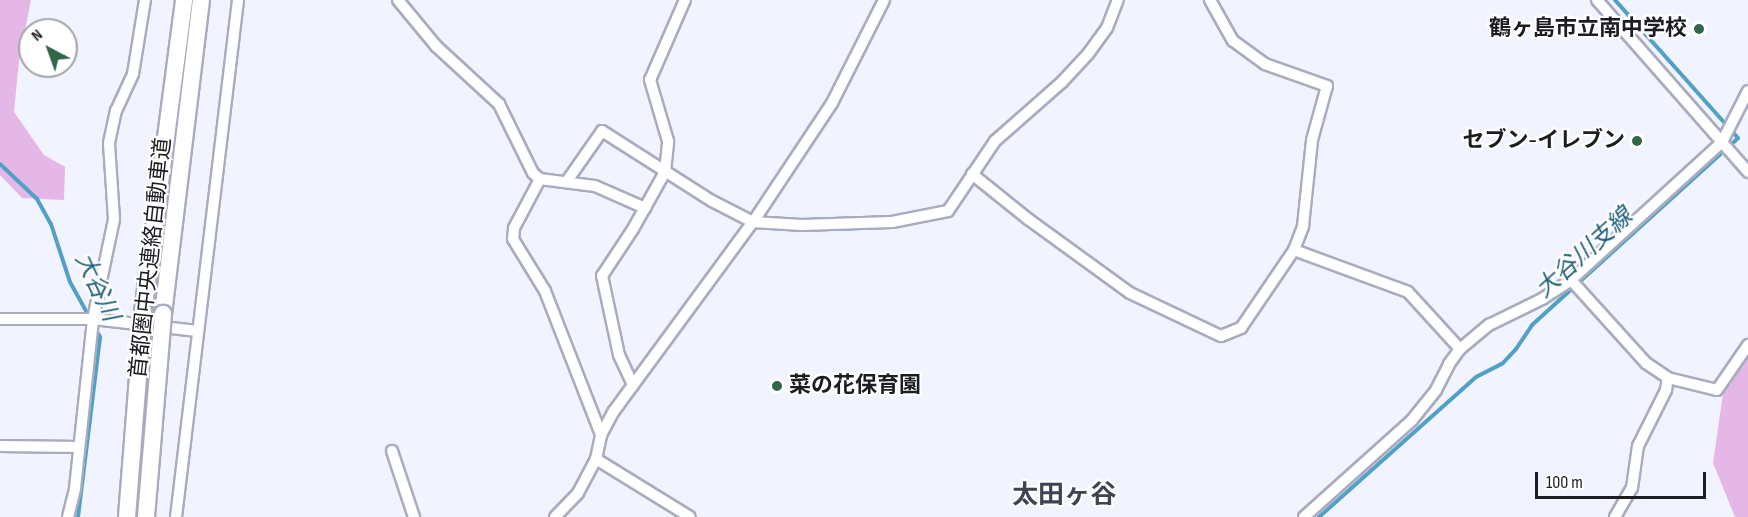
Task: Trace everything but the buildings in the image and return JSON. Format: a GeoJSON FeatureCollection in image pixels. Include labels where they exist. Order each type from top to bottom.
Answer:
{"type":"FeatureCollection","features":[{"type":"Feature","properties":{"kind":"highway","name":"首都圏中央連絡自動車道"},"geometry":{"type":"LineString","coordinates":[[127,517],[143,312],[184,0]]}},
{"type":"Feature","properties":{"kind":"highway","name":"首都圏中央連絡自動車道"},"geometry":{"type":"LineString","coordinates":[[146,517],[163,314],[201,0]]}},
{"type":"Feature","properties":{"kind":"street"},"geometry":{"type":"LineString","coordinates":[[68,517],[75,488],[93,319],[114,219],[109,143],[116,111],[133,74],[145,0]]}},
{"type":"Feature","properties":{"kind":"street"},"geometry":{"type":"LineString","coordinates":[[176,517],[238,0]]}},
{"type":"Feature","properties":{"kind":"street"},"geometry":{"type":"LineString","coordinates":[[398,0],[436,46],[499,105],[533,172],[540,179],[596,186],[645,208]]}},
{"type":"Feature","properties":{"kind":"street"},"geometry":{"type":"LineString","coordinates":[[633,385],[619,355],[602,276],[665,172],[668,141],[650,80],[685,0]]}},
{"type":"Feature","properties":{"kind":"street"},"geometry":{"type":"LineString","coordinates":[[555,517],[578,493],[596,459],[602,435],[633,385],[753,222],[831,103],[884,0]]}},
{"type":"Feature","properties":{"kind":"street"},"geometry":{"type":"LineString","coordinates":[[567,181],[602,131],[712,201],[753,222],[802,225],[892,222],[948,211],[995,141],[1062,82],[1088,54],[1107,28],[1118,0]]}},
{"type":"Feature","properties":{"kind":"street"},"geometry":{"type":"LineString","coordinates":[[972,174],[1028,219],[1130,293],[1221,336],[1241,328],[1294,250],[1303,226],[1312,140],[1327,86],[1265,64],[1233,41],[1210,0]]}},
{"type":"Feature","properties":{"kind":"street"},"geometry":{"type":"LineString","coordinates":[[1597,0],[1723,138],[1748,172]]}},
{"type":"Feature","properties":{"kind":"street"},"geometry":{"type":"LineString","coordinates":[[1304,517],[1412,420],[1436,390],[1449,364],[1460,349],[1489,325],[1542,299],[1571,280],[1723,138],[1748,91]]}},
{"type":"Feature","properties":{"kind":"street"},"geometry":{"type":"LineString","coordinates":[[540,179],[514,228],[513,239],[545,291],[602,435]]}},
{"type":"Feature","properties":{"kind":"street"},"geometry":{"type":"LineString","coordinates":[[1294,250],[1408,292],[1460,349]]}},
{"type":"Feature","properties":{"kind":"street"},"geometry":{"type":"LineString","coordinates":[[1571,280],[1646,363],[1668,378],[1717,390],[1748,345]]}},
{"type":"Feature","properties":{"kind":"street"},"geometry":{"type":"LineString","coordinates":[[0,319],[93,319],[197,331]]}},
{"type":"Feature","properties":{"kind":"street"},"geometry":{"type":"LineString","coordinates":[[1615,517],[1632,488],[1638,446],[1666,390],[1668,378]]}},
{"type":"Feature","properties":{"kind":"street"},"geometry":{"type":"LineString","coordinates":[[0,446],[79,447]]}},
{"type":"Feature","properties":{"kind":"street"},"geometry":{"type":"LineString","coordinates":[[392,451],[414,517]]}},
{"type":"Feature","properties":{"kind":"street"},"geometry":{"type":"LineString","coordinates":[[596,459],[690,517]]}},
{"type":"Feature","properties":{"kind":"shaded area"},"geometry":{"type":"Polygon","coordinates":[[[0,0],[31,0],[27,18],[18,18],[18,71],[14,112],[44,155],[65,167],[64,200],[22,198],[0,175],[0,0]]]}},
{"type":"Feature","properties":{"kind":"shaded area"},"geometry":{"type":"Polygon","coordinates":[[[1748,355],[1748,517],[1735,517],[1713,463],[1723,394],[1748,355]]]}},
{"type":"Feature","properties":{"kind":"waterway","name":"大谷川支線"},"geometry":{"type":"LineString","coordinates":[[1319,517],[1476,377],[1503,363],[1516,349],[1532,325],[1738,138],[1615,0]]}},
{"type":"Feature","properties":{"kind":"waterway","name":"大谷川"},"geometry":{"type":"LineString","coordinates":[[0,164],[37,199],[51,224],[70,282],[89,316]]}},
{"type":"Feature","properties":{"kind":"waterway","name":"大谷川"},"geometry":{"type":"LineString","coordinates":[[78,517],[100,337],[95,328]]}},
{"type":"Feature","properties":{"kind":"place","name":"鶴ヶ島市立南中学校"},"geometry":{"type":"Point","coordinates":[1699,29]}},
{"type":"Feature","properties":{"kind":"place","name":"セブン-イレブン"},"geometry":{"type":"Point","coordinates":[1637,141]}},
{"type":"Feature","properties":{"kind":"place","name":"菜の花保育園"},"geometry":{"type":"Point","coordinates":[777,386]}},
{"type":"Feature","properties":{"kind":"district","name":"太田ヶ谷"},"geometry":{"type":"Point","coordinates":[1064,496]}}]}
